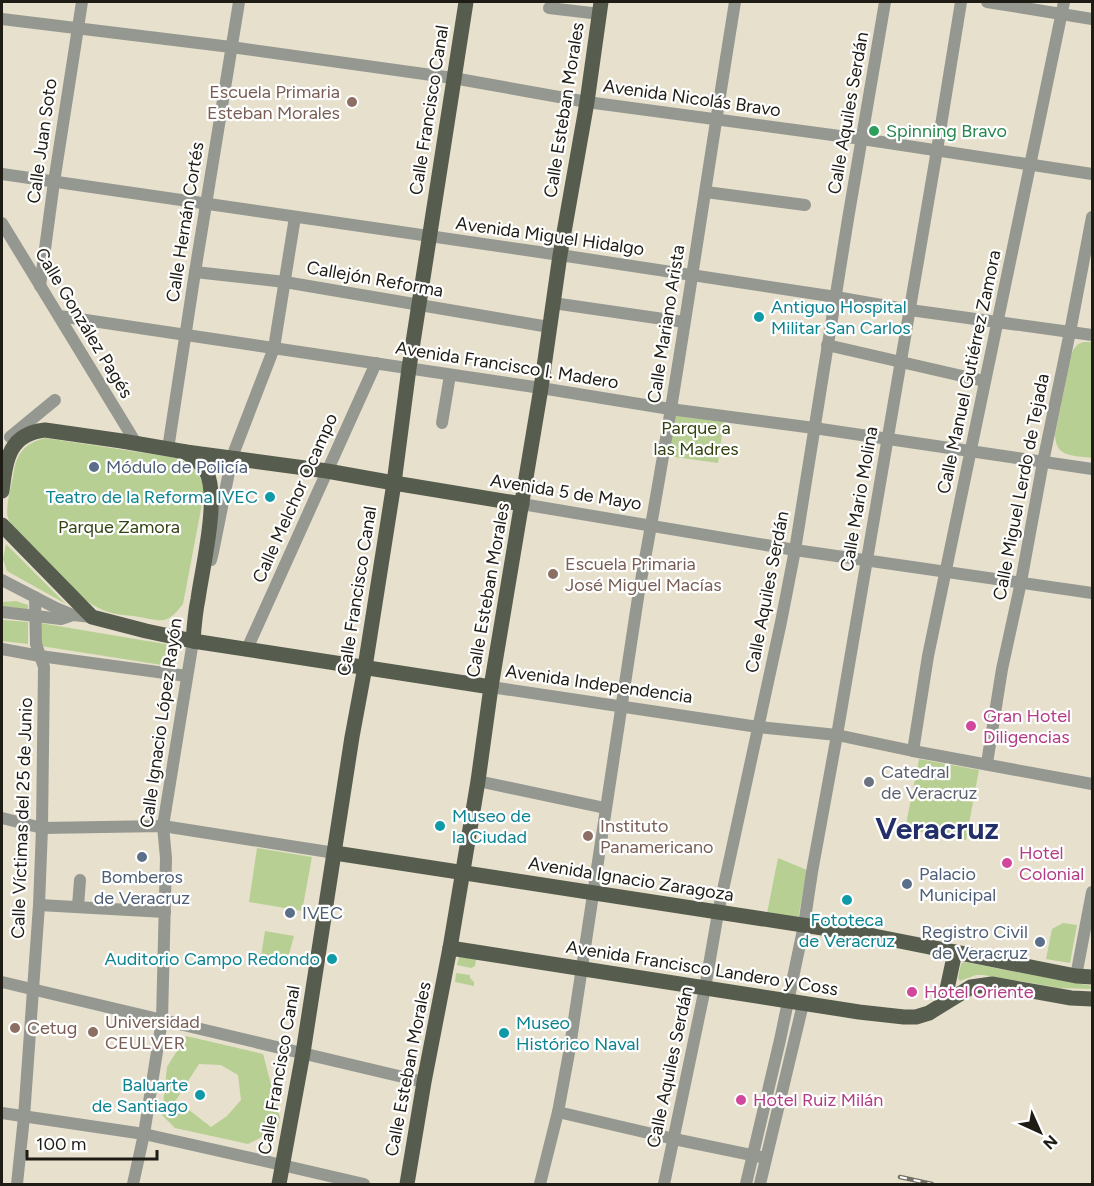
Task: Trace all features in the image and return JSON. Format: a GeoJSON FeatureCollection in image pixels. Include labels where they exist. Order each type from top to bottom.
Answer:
{"type":"FeatureCollection","features":[{"type":"Feature","properties":{"kind":"main road","name":"Calle Francisco Canal"},"geometry":{"type":"LineString","coordinates":[[279,1185],[303,1053],[394,483],[409,368],[466,2]]}},
{"type":"Feature","properties":{"kind":"main road","name":"Calle Esteban Morales"},"geometry":{"type":"LineString","coordinates":[[407,1185],[478,781],[560,255],[587,102],[600,8]]}},
{"type":"Feature","properties":{"kind":"main road","name":"Avenida 5 de Mayo"},"geometry":{"type":"LineString","coordinates":[[16,439],[45,430],[327,471],[522,504]]}},
{"type":"Feature","properties":{"kind":"main road"},"geometry":{"type":"LineString","coordinates":[[2,491],[5,464],[16,439]]}},
{"type":"Feature","properties":{"kind":"main road","name":"Calle Ignacio López Rayón"},"geometry":{"type":"LineString","coordinates":[[186,452],[207,472],[210,489],[210,524],[193,641]]}},
{"type":"Feature","properties":{"kind":"main road"},"geometry":{"type":"LineString","coordinates":[[2,525],[92,617]]}},
{"type":"Feature","properties":{"kind":"main road","name":"Avenida Independencia"},"geometry":{"type":"LineString","coordinates":[[92,617],[193,641],[491,687]]}},
{"type":"Feature","properties":{"kind":"main road","name":"Avenida Ignacio Zaragoza"},"geometry":{"type":"LineString","coordinates":[[335,853],[874,936],[1076,976],[1092,977]]}},
{"type":"Feature","properties":{"kind":"main road","name":"Avenida Francisco Landero y Coss"},"geometry":{"type":"LineString","coordinates":[[450,948],[795,1003],[904,1017],[916,1017],[929,1013],[971,987],[992,984],[1071,998],[1092,999]]}},
{"type":"Feature","properties":{"kind":"main road"},"geometry":{"type":"LineString","coordinates":[[944,1003],[955,952]]}},
{"type":"Feature","properties":{"kind":"street","name":"Calle Juan Soto"},"geometry":{"type":"LineString","coordinates":[[40,286],[82,2]]}},
{"type":"Feature","properties":{"kind":"street","name":"Calle Hernán Cortés"},"geometry":{"type":"LineString","coordinates":[[168,449],[239,2]]}},
{"type":"Feature","properties":{"kind":"street","name":"Calle Mariano Arista"},"geometry":{"type":"LineString","coordinates":[[540,1185],[558,1112],[568,1053],[639,591],[706,192],[735,2]]}},
{"type":"Feature","properties":{"kind":"street","name":"Calle Aquiles Serdán"},"geometry":{"type":"LineString","coordinates":[[664,1185],[705,988],[718,913],[795,550],[885,2]]}},
{"type":"Feature","properties":{"kind":"street","name":"Calle Mario Molina"},"geometry":{"type":"LineString","coordinates":[[795,1003],[813,865],[888,440],[961,2]]}},
{"type":"Feature","properties":{"kind":"street"},"geometry":{"type":"LineString","coordinates":[[987,2],[1063,7],[1092,19]]}},
{"type":"Feature","properties":{"kind":"street","name":"Calle Manuel Gutiérrez Zamora"},"geometry":{"type":"LineString","coordinates":[[913,751],[928,656],[1063,7]]}},
{"type":"Feature","properties":{"kind":"street"},"geometry":{"type":"LineString","coordinates":[[549,8],[600,8]]}},
{"type":"Feature","properties":{"kind":"street","name":"Avenida Nicolás Bravo"},"geometry":{"type":"LineString","coordinates":[[2,19],[231,47],[453,78],[587,102],[862,139],[1092,174]]}},
{"type":"Feature","properties":{"kind":"street","name":"Avenida Miguel Hidalgo"},"geometry":{"type":"LineString","coordinates":[[2,174],[560,255],[910,310],[1092,335]]}},
{"type":"Feature","properties":{"kind":"street"},"geometry":{"type":"LineString","coordinates":[[706,192],[805,205]]}},
{"type":"Feature","properties":{"kind":"street","name":"Calle Miguel Lerdo de Tejada"},"geometry":{"type":"LineString","coordinates":[[987,763],[1002,669],[1092,217]]}},
{"type":"Feature","properties":{"kind":"street","name":"Calle Ignacio López Rayón"},"geometry":{"type":"LineString","coordinates":[[200,589],[213,552],[232,457],[274,348],[295,218]]}},
{"type":"Feature","properties":{"kind":"street","name":"Calle González Pagés"},"geometry":{"type":"LineString","coordinates":[[2,223],[136,443]]}},
{"type":"Feature","properties":{"kind":"street","name":"Callejón Reforma"},"geometry":{"type":"LineString","coordinates":[[195,272],[285,282],[549,327]]}},
{"type":"Feature","properties":{"kind":"street"},"geometry":{"type":"LineString","coordinates":[[553,303],[684,322]]}},
{"type":"Feature","properties":{"kind":"street","name":"Avenida Francisco I. Madero"},"geometry":{"type":"LineString","coordinates":[[59,316],[670,409],[1092,469]]}},
{"type":"Feature","properties":{"kind":"street"},"geometry":{"type":"LineString","coordinates":[[827,345],[984,381]]}},
{"type":"Feature","properties":{"kind":"street","name":"Calle Melchor Ocampo"},"geometry":{"type":"LineString","coordinates":[[247,649],[376,363]]}},
{"type":"Feature","properties":{"kind":"street"},"geometry":{"type":"LineString","coordinates":[[442,423],[450,375]]}},
{"type":"Feature","properties":{"kind":"street"},"geometry":{"type":"LineString","coordinates":[[16,439],[56,400]]}},
{"type":"Feature","properties":{"kind":"street","name":"Avenida 5 de Mayo"},"geometry":{"type":"LineString","coordinates":[[522,504],[795,550],[1092,593]]}},
{"type":"Feature","properties":{"kind":"street","name":"Avenida Independencia"},"geometry":{"type":"LineString","coordinates":[[2,579],[73,615],[92,617]]}},
{"type":"Feature","properties":{"kind":"street","name":"Calle Víctimas del 25 de Junio"},"geometry":{"type":"LineString","coordinates":[[17,1185],[39,905],[42,828],[44,666],[36,644],[35,597]]}},
{"type":"Feature","properties":{"kind":"street"},"geometry":{"type":"LineString","coordinates":[[2,612],[61,619],[73,615]]}},
{"type":"Feature","properties":{"kind":"street","name":"Calle Ignacio López Rayón"},"geometry":{"type":"LineString","coordinates":[[133,1185],[144,1134],[162,1020],[166,858],[163,826],[193,641]]}},
{"type":"Feature","properties":{"kind":"street"},"geometry":{"type":"LineString","coordinates":[[2,649],[187,676]]}},
{"type":"Feature","properties":{"kind":"street","name":"Avenida Independencia"},"geometry":{"type":"LineString","coordinates":[[491,687],[758,727],[837,735],[1092,784]]}},
{"type":"Feature","properties":{"kind":"street"},"geometry":{"type":"LineString","coordinates":[[478,781],[605,808]]}},
{"type":"Feature","properties":{"kind":"street","name":"Avenida Ignacio Zaragoza"},"geometry":{"type":"LineString","coordinates":[[2,818],[42,828],[163,826],[335,853]]}},
{"type":"Feature","properties":{"kind":"street"},"geometry":{"type":"LineString","coordinates":[[78,906],[80,880]]}},
{"type":"Feature","properties":{"kind":"street"},"geometry":{"type":"LineString","coordinates":[[1076,976],[1092,892]]}},
{"type":"Feature","properties":{"kind":"street"},"geometry":{"type":"LineString","coordinates":[[39,905],[165,912]]}},
{"type":"Feature","properties":{"kind":"street"},"geometry":{"type":"LineString","coordinates":[[2,982],[424,1082]]}},
{"type":"Feature","properties":{"kind":"street"},"geometry":{"type":"LineString","coordinates":[[746,1185],[780,1040],[795,1003]]}},
{"type":"Feature","properties":{"kind":"street"},"geometry":{"type":"LineString","coordinates":[[760,1185],[794,1043],[795,1003]]}},
{"type":"Feature","properties":{"kind":"street"},"geometry":{"type":"LineString","coordinates":[[780,1040],[794,1043]]}},
{"type":"Feature","properties":{"kind":"street"},"geometry":{"type":"LineString","coordinates":[[558,1112],[766,1158]]}},
{"type":"Feature","properties":{"kind":"street"},"geometry":{"type":"LineString","coordinates":[[2,1113],[144,1134],[364,1185]]}},
{"type":"Feature","properties":{"kind":"green space"},"geometry":{"type":"Polygon","coordinates":[[[1083,342],[1092,342],[1092,458],[1062,452],[1055,435],[1071,356],[1075,347],[1083,342]]]}},
{"type":"Feature","properties":{"kind":"green space","name":"Parque a las Madres"},"geometry":{"type":"Polygon","coordinates":[[[674,414],[724,421],[718,463],[668,456],[674,414]]]}},
{"type":"Feature","properties":{"kind":"green space","name":"Parque Zamora"},"geometry":{"type":"Polygon","coordinates":[[[45,438],[178,458],[198,474],[205,488],[183,604],[173,615],[164,620],[154,620],[112,613],[94,606],[70,586],[14,529],[8,518],[7,509],[16,462],[26,447],[45,438]]]}},
{"type":"Feature","properties":{"kind":"green space"},"geometry":{"type":"Polygon","coordinates":[[[6,544],[66,604],[7,571],[3,559],[6,544]]]}},
{"type":"Feature","properties":{"kind":"green space"},"geometry":{"type":"Polygon","coordinates":[[[16,601],[28,605],[28,611],[2,607],[3,602],[16,601]]]}},
{"type":"Feature","properties":{"kind":"green space"},"geometry":{"type":"Polygon","coordinates":[[[3,620],[28,622],[28,644],[2,641],[3,620]]]}},
{"type":"Feature","properties":{"kind":"green space"},"geometry":{"type":"Polygon","coordinates":[[[40,623],[171,645],[168,666],[41,646],[40,623]]]}},
{"type":"Feature","properties":{"kind":"green space"},"geometry":{"type":"Polygon","coordinates":[[[919,759],[979,770],[966,840],[905,829],[919,759]]]}},
{"type":"Feature","properties":{"kind":"green space"},"geometry":{"type":"Polygon","coordinates":[[[257,848],[312,857],[302,911],[249,902],[257,848]]]}},
{"type":"Feature","properties":{"kind":"green space"},"geometry":{"type":"Polygon","coordinates":[[[778,858],[807,870],[798,919],[767,913],[778,858]]]}},
{"type":"Feature","properties":{"kind":"green space"},"geometry":{"type":"Polygon","coordinates":[[[1063,923],[1077,925],[1070,963],[1046,959],[1052,929],[1063,923]]]}},
{"type":"Feature","properties":{"kind":"green space"},"geometry":{"type":"Polygon","coordinates":[[[265,931],[294,936],[287,962],[261,956],[265,931]]]}},
{"type":"Feature","properties":{"kind":"green space"},"geometry":{"type":"Polygon","coordinates":[[[459,957],[476,959],[475,966],[471,968],[457,965],[459,957]]]}},
{"type":"Feature","properties":{"kind":"green space"},"geometry":{"type":"Polygon","coordinates":[[[964,962],[1092,986],[1092,989],[1060,988],[983,975],[960,981],[958,978],[961,964],[964,962]]]}},
{"type":"Feature","properties":{"kind":"green space"},"geometry":{"type":"Polygon","coordinates":[[[456,973],[470,975],[474,986],[455,982],[456,973]]]}},
{"type":"Feature","properties":{"kind":"green space"},"geometry":{"type":"Polygon","coordinates":[[[186,1036],[263,1054],[280,1118],[278,1129],[248,1144],[175,1128],[162,1115],[167,1067],[186,1036]],[[199,1064],[176,1100],[211,1127],[227,1116],[241,1100],[238,1075],[221,1065],[199,1064]]]}},
{"type":"Feature","properties":{"kind":"railway"},"geometry":{"type":"LineString","coordinates":[[900,1177],[932,1184]]}},
{"type":"Feature","properties":{"kind":"place","name":"Escuela Primaria Esteban Morales"},"geometry":{"type":"Point","coordinates":[352,102]}},
{"type":"Feature","properties":{"kind":"place","name":"Spinning Bravo"},"geometry":{"type":"Point","coordinates":[874,131]}},
{"type":"Feature","properties":{"kind":"place","name":"Antiguo Hospital Militar San Carlos"},"geometry":{"type":"Point","coordinates":[759,317]}},
{"type":"Feature","properties":{"kind":"place","name":"Módulo de Policía"},"geometry":{"type":"Point","coordinates":[94,467]}},
{"type":"Feature","properties":{"kind":"place","name":"Teatro de la Reforma IVEC"},"geometry":{"type":"Point","coordinates":[270,497]}},
{"type":"Feature","properties":{"kind":"place","name":"Escuela Primaria José Miguel Macías"},"geometry":{"type":"Point","coordinates":[553,574]}},
{"type":"Feature","properties":{"kind":"place","name":"Gran Hotel Diligencias"},"geometry":{"type":"Point","coordinates":[971,726]}},
{"type":"Feature","properties":{"kind":"place","name":"Catedral de Veracruz"},"geometry":{"type":"Point","coordinates":[869,782]}},
{"type":"Feature","properties":{"kind":"place","name":"Museo de la Ciudad"},"geometry":{"type":"Point","coordinates":[440,826]}},
{"type":"Feature","properties":{"kind":"place","name":"Instituto Panamericano"},"geometry":{"type":"Point","coordinates":[588,836]}},
{"type":"Feature","properties":{"kind":"place","name":"Bomberos de Veracruz"},"geometry":{"type":"Point","coordinates":[142,857]}},
{"type":"Feature","properties":{"kind":"place","name":"Hotel Colonial"},"geometry":{"type":"Point","coordinates":[1007,863]}},
{"type":"Feature","properties":{"kind":"place","name":"Palacio Municipal"},"geometry":{"type":"Point","coordinates":[907,884]}},
{"type":"Feature","properties":{"kind":"place","name":"Fototeca de Veracruz"},"geometry":{"type":"Point","coordinates":[847,900]}},
{"type":"Feature","properties":{"kind":"place","name":"IVEC"},"geometry":{"type":"Point","coordinates":[290,913]}},
{"type":"Feature","properties":{"kind":"place","name":"Registro Civil de Veracruz"},"geometry":{"type":"Point","coordinates":[1040,942]}},
{"type":"Feature","properties":{"kind":"place","name":"Auditorio Campo Redondo"},"geometry":{"type":"Point","coordinates":[332,959]}},
{"type":"Feature","properties":{"kind":"place","name":"Hotel Oriente"},"geometry":{"type":"Point","coordinates":[912,992]}},
{"type":"Feature","properties":{"kind":"place","name":"Cetug"},"geometry":{"type":"Point","coordinates":[15,1028]}},
{"type":"Feature","properties":{"kind":"place","name":"Universidad CEULVER"},"geometry":{"type":"Point","coordinates":[93,1032]}},
{"type":"Feature","properties":{"kind":"place","name":"Museo Histórico Naval"},"geometry":{"type":"Point","coordinates":[504,1033]}},
{"type":"Feature","properties":{"kind":"place","name":"Baluarte de Santiago"},"geometry":{"type":"Point","coordinates":[200,1095]}},
{"type":"Feature","properties":{"kind":"place","name":"Hotel Ruiz Milán"},"geometry":{"type":"Point","coordinates":[741,1100]}},
{"type":"Feature","properties":{"kind":"district","name":"Veracruz"},"geometry":{"type":"Point","coordinates":[937,828]}}]}
